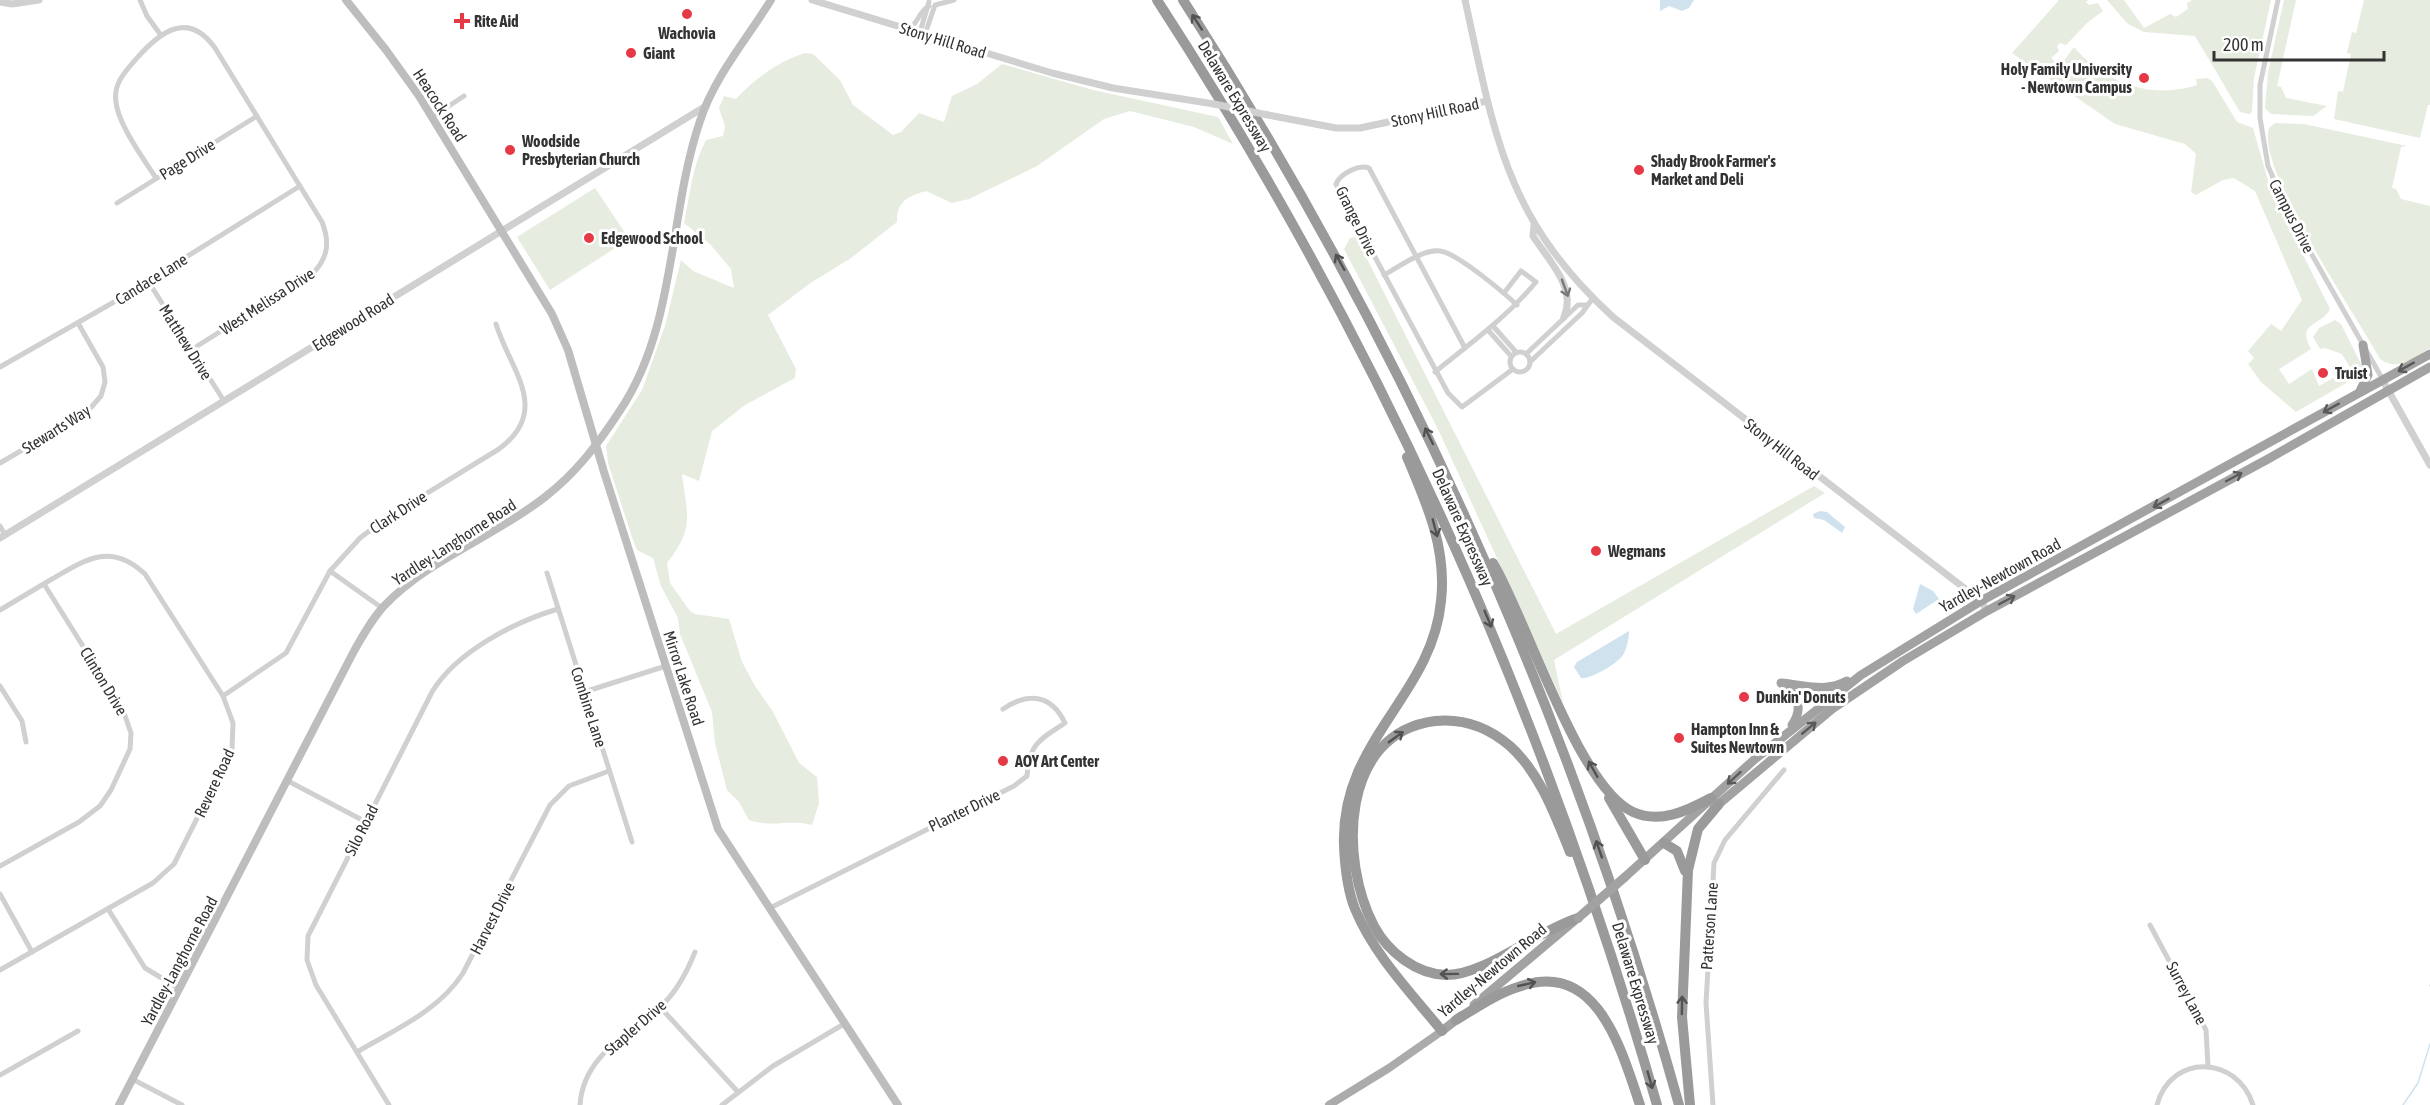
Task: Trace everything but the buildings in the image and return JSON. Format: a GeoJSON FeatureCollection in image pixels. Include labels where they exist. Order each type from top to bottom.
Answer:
{"type":"FeatureCollection","features":[{"type":"Feature","properties":{"kind":"highway","name":"Delaware Expressway"},"geometry":{"type":"LineString","coordinates":[[1157,0],[1264,173],[1369,364],[1456,547],[1540,749],[1608,945],[1657,1105]]}},
{"type":"Feature","properties":{"kind":"highway","name":"Delaware Expressway"},"geometry":{"type":"LineString","coordinates":[[1183,0],[1249,104],[1343,269],[1417,411],[1468,521],[1522,646],[1583,801],[1636,957],[1679,1105]]}},
{"type":"Feature","properties":{"kind":"highway"},"geometry":{"type":"LineString","coordinates":[[1264,173],[1382,404],[1422,492],[1437,536],[1443,585],[1434,638],[1415,676],[1360,763],[1346,811],[1344,841],[1347,883],[1362,923],[1386,962],[1442,1031]]}},
{"type":"Feature","properties":{"kind":"highway"},"geometry":{"type":"LineString","coordinates":[[2357,394],[2367,381],[2368,375],[2363,345]]}},
{"type":"Feature","properties":{"kind":"highway","name":"Yardley-Newtown Road"},"geometry":{"type":"LineString","coordinates":[[1715,801],[1787,733],[1861,675],[1982,601],[2430,354]]}},
{"type":"Feature","properties":{"kind":"highway","name":"Yardley-Newtown Road"},"geometry":{"type":"LineString","coordinates":[[1442,1031],[1715,801],[1832,709],[1903,661],[1987,611],[2430,367]]}},
{"type":"Feature","properties":{"kind":"highway"},"geometry":{"type":"LineString","coordinates":[[1468,521],[1502,578],[1551,691],[1645,860]]}},
{"type":"Feature","properties":{"kind":"highway"},"geometry":{"type":"LineString","coordinates":[[1787,733],[1799,712],[1798,700],[1792,691],[1781,683],[1831,688],[1882,657],[1901,650]]}},
{"type":"Feature","properties":{"kind":"highway"},"geometry":{"type":"LineString","coordinates":[[1578,918],[1542,932],[1470,972],[1444,975],[1432,973],[1400,957],[1383,940],[1370,919],[1361,896],[1353,861],[1352,830],[1357,798],[1366,771],[1377,754],[1405,730],[1443,720],[1480,727],[1510,747],[1521,758],[1545,794],[1580,876],[1597,926],[1608,945]]}},
{"type":"Feature","properties":{"kind":"highway"},"geometry":{"type":"LineString","coordinates":[[1605,790],[1633,812],[1656,816],[1673,815],[1715,801]]}},
{"type":"Feature","properties":{"kind":"highway"},"geometry":{"type":"LineString","coordinates":[[1690,1105],[1682,1017],[1687,880],[1695,838],[1715,801]]}},
{"type":"Feature","properties":{"kind":"highway"},"geometry":{"type":"LineString","coordinates":[[1665,843],[1681,856],[1687,880]]}},
{"type":"Feature","properties":{"kind":"highway"},"geometry":{"type":"LineString","coordinates":[[1456,1020],[1517,987],[1541,982],[1571,987],[1588,998],[1603,1014],[1640,1105]]}},
{"type":"Feature","properties":{"kind":"main road","name":"Heacock Road"},"geometry":{"type":"LineString","coordinates":[[346,0],[386,50],[432,117],[502,231]]}},
{"type":"Feature","properties":{"kind":"main road","name":"Yardley-Langhorne Road"},"geometry":{"type":"LineString","coordinates":[[119,1105],[354,651],[382,608],[412,582],[546,497],[578,468],[596,447],[631,392],[653,340],[688,164],[706,106],[771,0]]}},
{"type":"Feature","properties":{"kind":"main road","name":"Mirror Lake Road"},"geometry":{"type":"LineString","coordinates":[[502,231],[542,295],[562,336],[718,829],[898,1105]]}},
{"type":"Feature","properties":{"kind":"main road","name":"Yardley-Newtown Road"},"geometry":{"type":"LineString","coordinates":[[1329,1105],[1389,1068],[1442,1031]]}},
{"type":"Feature","properties":{"kind":"street"},"geometry":{"type":"LineString","coordinates":[[0,2],[20,3],[39,0]]}},
{"type":"Feature","properties":{"kind":"street"},"geometry":{"type":"LineString","coordinates":[[140,0],[147,16],[160,34],[122,75],[116,95],[120,116],[156,178]]}},
{"type":"Feature","properties":{"kind":"street","name":"Stony Hill Road"},"geometry":{"type":"LineString","coordinates":[[812,0],[1083,81],[1336,128],[1360,128],[1487,101],[1507,170],[1534,225],[1565,269],[1593,298],[1767,437],[1982,601],[1987,611]]}},
{"type":"Feature","properties":{"kind":"street"},"geometry":{"type":"LineString","coordinates":[[909,29],[917,24],[931,4],[954,0]]}},
{"type":"Feature","properties":{"kind":"street"},"geometry":{"type":"LineString","coordinates":[[1465,0],[1487,101]]}},
{"type":"Feature","properties":{"kind":"street","name":"Campus Drive"},"geometry":{"type":"LineString","coordinates":[[2278,0],[2260,85],[2260,118],[2265,155],[2272,177],[2290,216],[2383,381]]}},
{"type":"Feature","properties":{"kind":"street"},"geometry":{"type":"LineString","coordinates":[[922,33],[931,4]]}},
{"type":"Feature","properties":{"kind":"street","name":"West Melissa Drive"},"geometry":{"type":"LineString","coordinates":[[160,34],[171,29],[187,28],[206,37],[326,231],[327,244],[322,263],[313,273],[191,350]]}},
{"type":"Feature","properties":{"kind":"street"},"geometry":{"type":"LineString","coordinates":[[432,117],[464,96]]}},
{"type":"Feature","properties":{"kind":"street","name":"Edgewood Road"},"geometry":{"type":"LineString","coordinates":[[3,537],[706,106]]}},
{"type":"Feature","properties":{"kind":"street","name":"Page Drive"},"geometry":{"type":"LineString","coordinates":[[117,203],[256,116]]}},
{"type":"Feature","properties":{"kind":"street","name":"Grange Drive"},"geometry":{"type":"LineString","coordinates":[[1465,348],[1369,168],[1359,167],[1339,178],[1336,184],[1448,393],[1462,407],[1513,369]]}},
{"type":"Feature","properties":{"kind":"street","name":"Candace Lane"},"geometry":{"type":"LineString","coordinates":[[0,367],[148,281],[300,186]]}},
{"type":"Feature","properties":{"kind":"street"},"geometry":{"type":"LineString","coordinates":[[1534,225],[1533,236],[1562,278],[1569,297],[1564,317]]}},
{"type":"Feature","properties":{"kind":"street"},"geometry":{"type":"LineString","coordinates":[[1384,275],[1416,257],[1439,251],[1453,256],[1517,305]]}},
{"type":"Feature","properties":{"kind":"street"},"geometry":{"type":"LineString","coordinates":[[1436,372],[1517,305],[1536,282],[1521,271],[1504,293]]}},
{"type":"Feature","properties":{"kind":"street","name":"Matthew Drive"},"geometry":{"type":"LineString","coordinates":[[148,281],[224,401]]}},
{"type":"Feature","properties":{"kind":"street"},"geometry":{"type":"LineString","coordinates":[[1513,354],[1509,363],[1513,369],[1522,372],[1582,313],[1593,298]]}},
{"type":"Feature","properties":{"kind":"street"},"geometry":{"type":"LineString","coordinates":[[1491,328],[1513,354],[1526,354],[1578,305],[1586,305]]}},
{"type":"Feature","properties":{"kind":"street","name":"Stewarts Way"},"geometry":{"type":"LineString","coordinates":[[0,463],[86,413],[101,396],[105,382],[104,367],[78,323]]}},
{"type":"Feature","properties":{"kind":"street","name":"Clark Drive"},"geometry":{"type":"LineString","coordinates":[[223,696],[282,657],[330,572],[360,538],[378,524],[499,449],[514,436],[525,413],[525,390],[504,348],[496,324]]}},
{"type":"Feature","properties":{"kind":"street"},"geometry":{"type":"LineString","coordinates":[[1526,354],[1530,362]]}},
{"type":"Feature","properties":{"kind":"street"},"geometry":{"type":"LineString","coordinates":[[2383,381],[2430,465]]}},
{"type":"Feature","properties":{"kind":"street"},"geometry":{"type":"LineString","coordinates":[[0,526],[3,537]]}},
{"type":"Feature","properties":{"kind":"street","name":"Revere Road"},"geometry":{"type":"LineString","coordinates":[[0,610],[90,558],[112,556],[131,563],[145,574],[223,696],[233,723],[232,749],[174,864],[161,877],[0,970]]}},
{"type":"Feature","properties":{"kind":"street"},"geometry":{"type":"LineString","coordinates":[[330,572],[382,608]]}},
{"type":"Feature","properties":{"kind":"street","name":"Combine Lane"},"geometry":{"type":"LineString","coordinates":[[547,573],[632,842]]}},
{"type":"Feature","properties":{"kind":"street","name":"Clinton Drive"},"geometry":{"type":"LineString","coordinates":[[0,866],[92,813],[111,790],[130,749],[130,725],[123,710],[44,584]]}},
{"type":"Feature","properties":{"kind":"street","name":"Silo Road"},"geometry":{"type":"LineString","coordinates":[[389,1105],[308,968],[306,945],[312,926],[444,673],[466,655],[522,622],[558,609]]}},
{"type":"Feature","properties":{"kind":"street"},"geometry":{"type":"LineString","coordinates":[[584,692],[666,666]]}},
{"type":"Feature","properties":{"kind":"street"},"geometry":{"type":"LineString","coordinates":[[0,686],[22,721],[26,742]]}},
{"type":"Feature","properties":{"kind":"street","name":"Planter Drive"},"geometry":{"type":"LineString","coordinates":[[770,908],[1014,786],[1027,776],[1028,759],[1037,740],[1065,723],[1055,710],[1032,696],[1018,699],[1003,709]]}},
{"type":"Feature","properties":{"kind":"street","name":"Patterson Lane"},"geometry":{"type":"LineString","coordinates":[[1713,1105],[1706,1003],[1714,863],[1725,840],[1784,770]]}},
{"type":"Feature","properties":{"kind":"street","name":"Harvest Drive"},"geometry":{"type":"LineString","coordinates":[[357,1052],[432,1008],[450,993],[463,973],[550,805],[569,786],[609,771]]}},
{"type":"Feature","properties":{"kind":"street"},"geometry":{"type":"LineString","coordinates":[[288,781],[366,822]]}},
{"type":"Feature","properties":{"kind":"street"},"geometry":{"type":"LineString","coordinates":[[0,894],[32,952]]}},
{"type":"Feature","properties":{"kind":"street"},"geometry":{"type":"LineString","coordinates":[[108,909],[145,968],[180,989]]}},
{"type":"Feature","properties":{"kind":"street","name":"Surrey Lane"},"geometry":{"type":"LineString","coordinates":[[2150,925],[2206,1030],[2208,1066]]}},
{"type":"Feature","properties":{"kind":"street","name":"Stapler Drive"},"geometry":{"type":"LineString","coordinates":[[580,1105],[584,1086],[604,1053],[617,1039],[660,1007],[683,978],[695,952]]}},
{"type":"Feature","properties":{"kind":"street"},"geometry":{"type":"LineString","coordinates":[[660,1007],[738,1092]]}},
{"type":"Feature","properties":{"kind":"street"},"geometry":{"type":"LineString","coordinates":[[722,1105],[773,1066],[844,1024]]}},
{"type":"Feature","properties":{"kind":"street"},"geometry":{"type":"LineString","coordinates":[[0,1075],[78,1031]]}},
{"type":"Feature","properties":{"kind":"street"},"geometry":{"type":"LineString","coordinates":[[2157,1105],[2162,1091],[2173,1078],[2187,1070],[2208,1066],[2224,1070],[2239,1080],[2253,1105]]}},
{"type":"Feature","properties":{"kind":"street"},"geometry":{"type":"LineString","coordinates":[[132,1079],[182,1105]]}},
{"type":"Feature","properties":{"kind":"shaded area"},"geometry":{"type":"Polygon","coordinates":[[[2059,0],[2088,0],[2086,2],[2089,5],[2098,3],[2103,11],[2088,22],[2066,45],[2060,43],[2057,46],[2059,51],[2051,58],[2060,66],[2074,47],[2086,60],[2114,79],[2146,89],[2180,89],[2197,85],[2196,79],[2207,78],[2212,81],[2237,122],[2253,128],[2271,191],[2330,309],[2326,315],[2311,325],[2306,333],[2311,349],[2279,369],[2289,384],[2312,369],[2319,386],[2333,378],[2338,382],[2347,379],[2351,369],[2342,354],[2325,348],[2320,349],[2313,337],[2319,328],[2335,320],[2341,324],[2365,372],[2296,412],[2261,382],[2248,364],[2254,358],[2248,351],[2271,324],[2281,331],[2302,300],[2255,191],[2234,178],[2223,180],[2196,195],[2191,192],[2196,154],[2185,144],[2115,124],[2012,53],[2059,0]]]}},
{"type":"Feature","properties":{"kind":"shaded area"},"geometry":{"type":"Polygon","coordinates":[[[2107,0],[2124,0],[2144,28],[2170,14],[2176,17],[2188,9],[2187,3],[2192,0],[2271,0],[2254,78],[2252,112],[2249,114],[2240,112],[2195,36],[2144,32],[2128,24],[2107,0]]]}},
{"type":"Feature","properties":{"kind":"shaded area"},"geometry":{"type":"Polygon","coordinates":[[[2284,0],[2296,0],[2277,86],[2281,87],[2286,98],[2327,106],[2313,116],[2271,114],[2265,108],[2268,73],[2284,0]]]}},
{"type":"Feature","properties":{"kind":"shaded area"},"geometry":{"type":"Polygon","coordinates":[[[2364,0],[2430,0],[2430,105],[2428,105],[2420,138],[2334,119],[2338,91],[2343,92],[2351,54],[2347,53],[2352,32],[2356,33],[2364,0]]]}},
{"type":"Feature","properties":{"kind":"shaded area"},"geometry":{"type":"Polygon","coordinates":[[[805,53],[813,54],[840,80],[853,105],[893,135],[901,132],[919,113],[944,122],[952,96],[977,84],[1002,64],[1093,90],[1218,117],[1233,144],[1194,127],[1130,111],[1104,119],[1037,166],[969,199],[952,203],[926,191],[914,195],[901,205],[897,222],[851,258],[809,284],[768,315],[796,369],[795,378],[745,405],[712,431],[699,481],[682,474],[687,521],[682,540],[667,563],[670,583],[690,611],[695,614],[729,619],[742,662],[755,686],[772,710],[799,763],[817,777],[819,803],[812,825],[749,820],[739,802],[727,790],[715,743],[712,712],[680,634],[678,618],[661,586],[653,558],[637,550],[633,540],[608,463],[606,446],[642,390],[665,326],[681,260],[693,271],[734,288],[731,269],[709,243],[684,223],[701,150],[706,140],[723,136],[725,126],[719,108],[724,96],[736,99],[768,72],[805,53]]]}},
{"type":"Feature","properties":{"kind":"shaded area"},"geometry":{"type":"Polygon","coordinates":[[[2275,123],[2304,124],[2407,146],[2401,147],[2392,188],[2396,189],[2401,199],[2430,206],[2430,348],[2399,364],[2387,363],[2380,359],[2292,208],[2269,148],[2269,128],[2275,123]]]}},
{"type":"Feature","properties":{"kind":"shaded area"},"geometry":{"type":"Polygon","coordinates":[[[595,188],[629,239],[550,290],[517,237],[595,188]]]}},
{"type":"Feature","properties":{"kind":"shaded area"},"geometry":{"type":"Polygon","coordinates":[[[1356,237],[1556,634],[1814,486],[1825,493],[1554,660],[1563,703],[1438,429],[1344,249],[1350,238],[1356,237]]]}},
{"type":"Feature","properties":{"kind":"water"},"geometry":{"type":"Polygon","coordinates":[[[1660,0],[1694,0],[1689,8],[1682,11],[1669,6],[1660,11],[1660,0]]]}},
{"type":"Feature","properties":{"kind":"water"},"geometry":{"type":"Polygon","coordinates":[[[1820,511],[1827,512],[1845,527],[1842,533],[1824,520],[1814,518],[1813,514],[1820,511]]]}},
{"type":"Feature","properties":{"kind":"water"},"geometry":{"type":"Polygon","coordinates":[[[1920,584],[1933,591],[1939,599],[1916,614],[1913,609],[1920,584]]]}},
{"type":"Feature","properties":{"kind":"water"},"geometry":{"type":"Polygon","coordinates":[[[1629,631],[1627,646],[1620,659],[1597,674],[1581,678],[1574,667],[1577,662],[1629,631]]]}},
{"type":"Feature","properties":{"kind":"waterway"},"geometry":{"type":"LineString","coordinates":[[2403,1105],[2418,1083],[2430,1044]]}},
{"type":"Feature","properties":{"kind":"place","name":"Wachovia"},"geometry":{"type":"Point","coordinates":[687,14]}},
{"type":"Feature","properties":{"kind":"place","name":"Rite Aid"},"geometry":{"type":"Point","coordinates":[462,21]}},
{"type":"Feature","properties":{"kind":"place","name":"Giant"},"geometry":{"type":"Point","coordinates":[631,53]}},
{"type":"Feature","properties":{"kind":"place","name":"Holy Family University - Newtown Campus"},"geometry":{"type":"Point","coordinates":[2144,78]}},
{"type":"Feature","properties":{"kind":"place","name":"Woodside Presbyterian Church"},"geometry":{"type":"Point","coordinates":[510,150]}},
{"type":"Feature","properties":{"kind":"place","name":"Shady Brook Farmer's Market and Deli"},"geometry":{"type":"Point","coordinates":[1639,170]}},
{"type":"Feature","properties":{"kind":"place","name":"Edgewood School"},"geometry":{"type":"Point","coordinates":[589,238]}},
{"type":"Feature","properties":{"kind":"place","name":"Truist"},"geometry":{"type":"Point","coordinates":[2323,373]}},
{"type":"Feature","properties":{"kind":"place","name":"Wegmans"},"geometry":{"type":"Point","coordinates":[1596,551]}},
{"type":"Feature","properties":{"kind":"place","name":"Dunkin' Donuts"},"geometry":{"type":"Point","coordinates":[1744,697]}},
{"type":"Feature","properties":{"kind":"place","name":"Hampton Inn & Suites Newtown"},"geometry":{"type":"Point","coordinates":[1679,738]}},
{"type":"Feature","properties":{"kind":"place","name":"AOY Art Center"},"geometry":{"type":"Point","coordinates":[1003,761]}}]}
